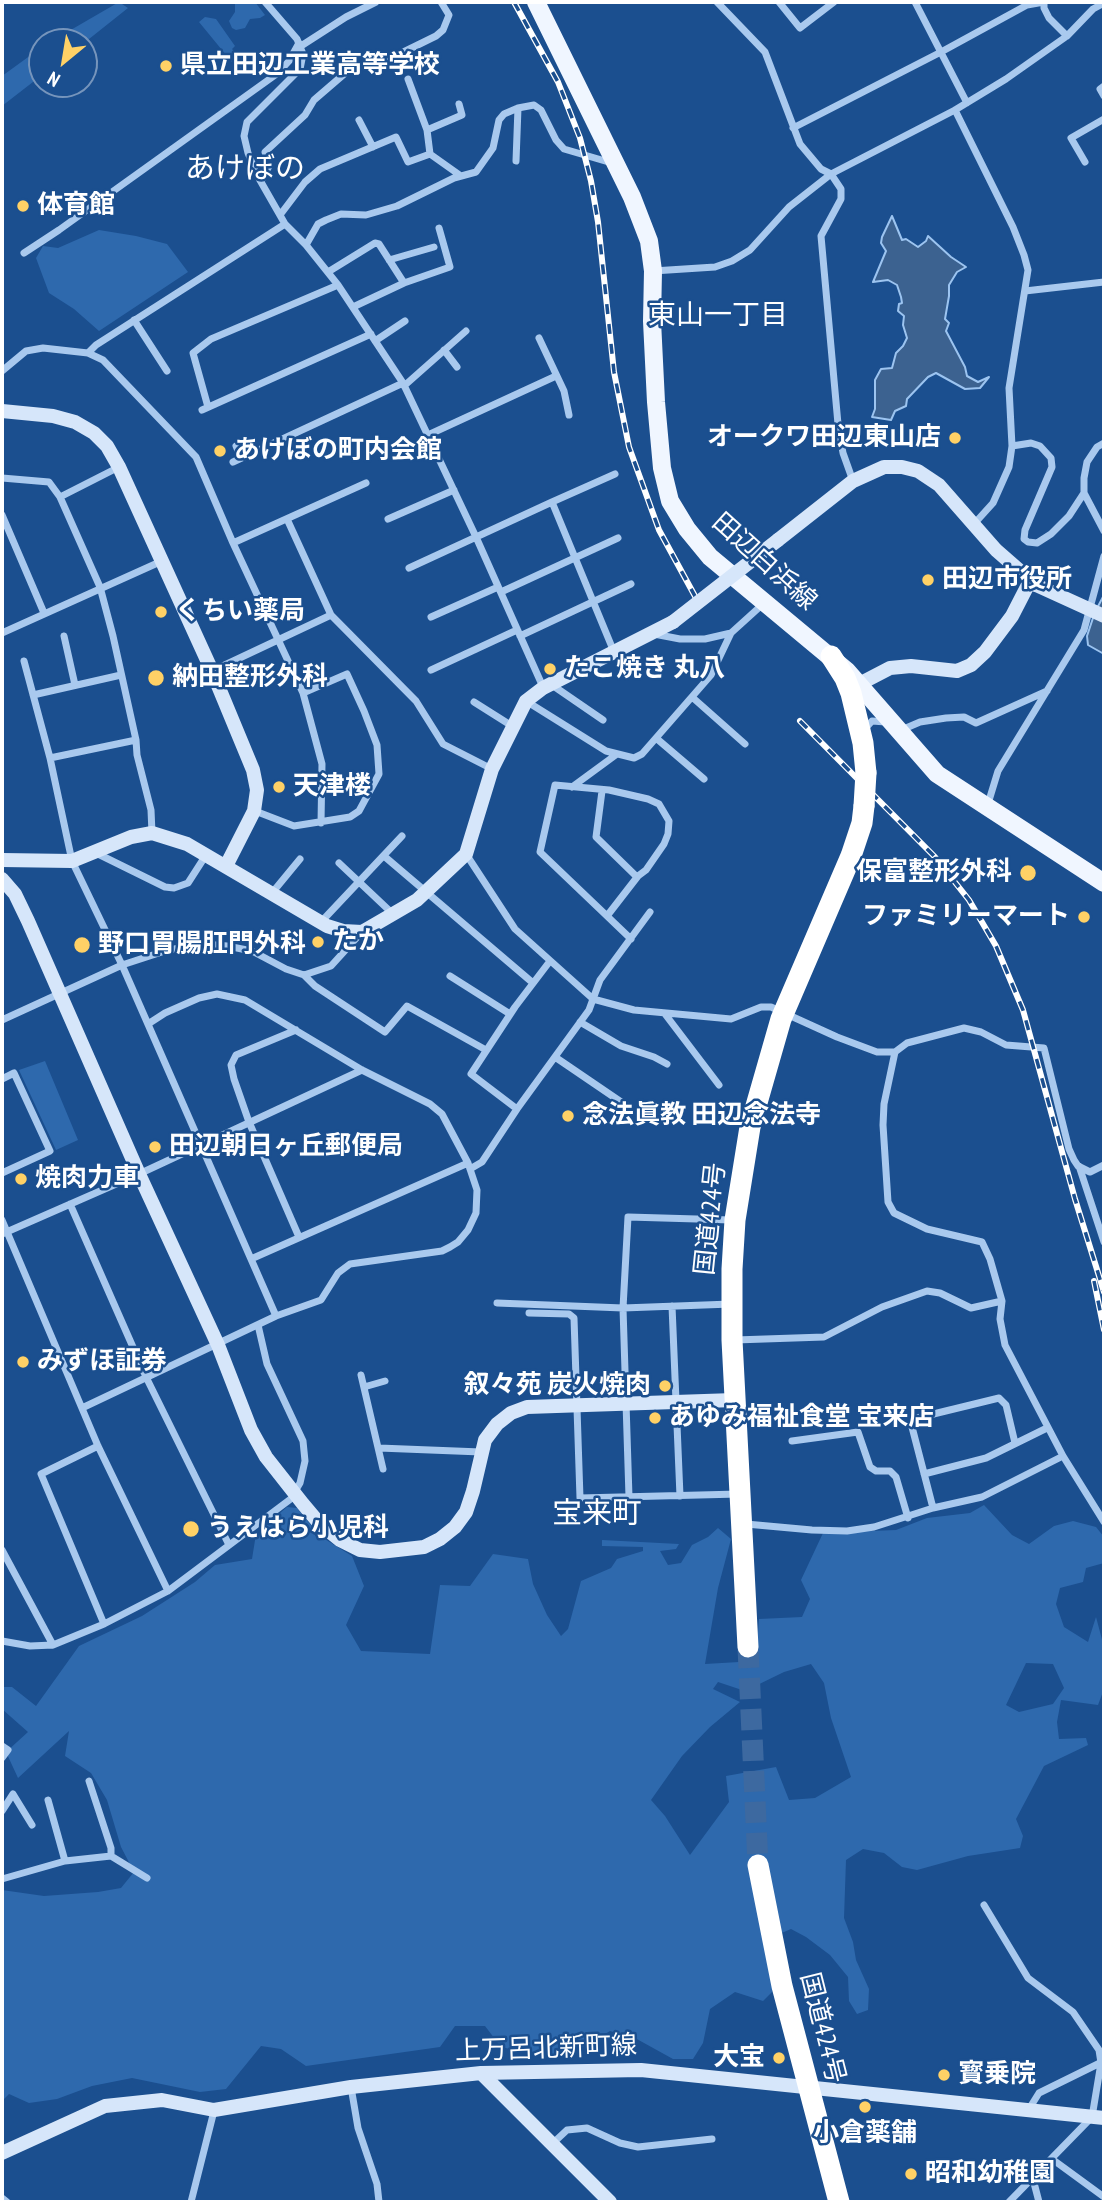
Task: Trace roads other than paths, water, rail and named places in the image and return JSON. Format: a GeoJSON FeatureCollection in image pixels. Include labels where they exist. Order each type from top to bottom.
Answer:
{"type":"FeatureCollection","features":[{"type":"Feature","properties":{"kind":"highway","name":"国道424号"},"geometry":{"type":"LineString","coordinates":[[748,1647],[732,1340],[735,1220],[752,1116],[783,1013],[851,856],[862,823],[866,773],[856,689],[845,678],[831,656]]}},
{"type":"Feature","properties":{"kind":"highway","name":"国道424号"},"geometry":{"type":"LineString","coordinates":[[758,1865],[782,1986],[836,2199]]}},
{"type":"Feature","properties":{"kind":"main road","name":"田辺白浜線"},"geometry":{"type":"LineString","coordinates":[[536,2],[617,164],[649,241],[653,271],[652,321],[656,402],[662,468],[670,501],[687,529],[710,557],[831,656]]}},
{"type":"Feature","properties":{"kind":"main road"},"geometry":{"type":"LineString","coordinates":[[856,689],[937,774],[1104,883]]}},
{"type":"Feature","properties":{"kind":"street"},"geometry":{"type":"LineString","coordinates":[[265,2],[300,44],[303,54],[300,69],[247,122],[244,136],[261,181],[285,224],[338,285],[404,384],[477,537],[519,633],[547,686],[603,720]]}},
{"type":"Feature","properties":{"kind":"street"},"geometry":{"type":"LineString","coordinates":[[24,253],[278,72],[300,44],[376,2]]}},
{"type":"Feature","properties":{"kind":"street"},"geometry":{"type":"LineString","coordinates":[[383,62],[443,30],[449,15],[441,2]]}},
{"type":"Feature","properties":{"kind":"street"},"geometry":{"type":"LineString","coordinates":[[717,2],[728,5],[765,52],[800,144],[821,169],[831,174],[841,189],[841,199],[821,236],[838,424],[843,453],[853,481]]}},
{"type":"Feature","properties":{"kind":"street"},"geometry":{"type":"LineString","coordinates":[[779,2],[800,28],[834,2]]}},
{"type":"Feature","properties":{"kind":"street"},"geometry":{"type":"LineString","coordinates":[[915,2],[967,103]]}},
{"type":"Feature","properties":{"kind":"street"},"geometry":{"type":"LineString","coordinates":[[793,128],[1027,5],[1044,2],[1049,18],[1067,36]]}},
{"type":"Feature","properties":{"kind":"street"},"geometry":{"type":"LineString","coordinates":[[653,271],[715,267],[732,261],[750,250],[789,206],[831,174],[955,110],[1006,79],[1067,36],[1093,9],[1104,3]]}},
{"type":"Feature","properties":{"kind":"street"},"geometry":{"type":"LineString","coordinates":[[261,181],[269,166],[265,152],[304,115],[314,100],[350,69]]}},
{"type":"Feature","properties":{"kind":"street"},"geometry":{"type":"LineString","coordinates":[[408,79],[427,130],[430,155],[461,176]]}},
{"type":"Feature","properties":{"kind":"street"},"geometry":{"type":"LineString","coordinates":[[1104,86],[1100,89],[1104,96]]}},
{"type":"Feature","properties":{"kind":"street"},"geometry":{"type":"LineString","coordinates":[[427,130],[463,115],[459,104]]}},
{"type":"Feature","properties":{"kind":"street"},"geometry":{"type":"LineString","coordinates":[[306,245],[318,225],[326,220],[341,214],[366,215],[397,206],[461,176],[476,172],[493,148],[499,120],[504,114],[518,108],[534,104],[541,110],[556,140],[564,149],[617,164]]}},
{"type":"Feature","properties":{"kind":"street"},"geometry":{"type":"LineString","coordinates":[[516,161],[518,108]]}},
{"type":"Feature","properties":{"kind":"street"},"geometry":{"type":"LineString","coordinates":[[955,110],[1024,255],[1028,271],[1009,388],[1012,446],[1009,467],[999,492],[984,515],[974,524]]}},
{"type":"Feature","properties":{"kind":"street"},"geometry":{"type":"LineString","coordinates":[[1085,162],[1071,138],[1104,119]]}},
{"type":"Feature","properties":{"kind":"street"},"geometry":{"type":"LineString","coordinates":[[359,120],[373,147]]}},
{"type":"Feature","properties":{"kind":"street"},"geometry":{"type":"LineString","coordinates":[[280,215],[305,182],[320,169],[396,137],[408,162],[430,155]]}},
{"type":"Feature","properties":{"kind":"street"},"geometry":{"type":"LineString","coordinates":[[88,353],[134,320],[285,224]]}},
{"type":"Feature","properties":{"kind":"street"},"geometry":{"type":"LineString","coordinates":[[353,307],[404,283],[450,267],[439,228]]}},
{"type":"Feature","properties":{"kind":"street"},"geometry":{"type":"LineString","coordinates":[[328,272],[375,243],[379,244],[404,283]]}},
{"type":"Feature","properties":{"kind":"street"},"geometry":{"type":"LineString","coordinates":[[389,260],[434,247]]}},
{"type":"Feature","properties":{"kind":"street"},"geometry":{"type":"LineString","coordinates":[[1025,291],[1104,282]]}},
{"type":"Feature","properties":{"kind":"street"},"geometry":{"type":"LineString","coordinates":[[338,285],[211,339],[192,353],[205,408],[405,321]]}},
{"type":"Feature","properties":{"kind":"street"},"geometry":{"type":"LineString","coordinates":[[134,320],[167,371]]}},
{"type":"Feature","properties":{"kind":"street"},"geometry":{"type":"LineString","coordinates":[[236,446],[237,460],[404,384],[466,331]]}},
{"type":"Feature","properties":{"kind":"street"},"geometry":{"type":"LineString","coordinates":[[539,338],[564,391],[569,415]]}},
{"type":"Feature","properties":{"kind":"street"},"geometry":{"type":"LineString","coordinates":[[2,371],[26,351],[43,348],[88,353],[103,360],[196,457],[303,693],[322,764],[321,822]]}},
{"type":"Feature","properties":{"kind":"street"},"geometry":{"type":"LineString","coordinates":[[444,350],[457,368]]}},
{"type":"Feature","properties":{"kind":"street"},"geometry":{"type":"LineString","coordinates":[[428,435],[556,376]]}},
{"type":"Feature","properties":{"kind":"street"},"geometry":{"type":"LineString","coordinates":[[2,411],[53,416],[75,422],[94,433],[107,446],[119,467],[212,671],[253,770],[257,790],[254,811],[226,866]]}},
{"type":"Feature","properties":{"kind":"street"},"geometry":{"type":"LineString","coordinates":[[1012,446],[1031,443],[1040,446],[1047,452],[1052,467],[1025,530],[1024,539],[1028,542],[1037,543],[1051,534],[1069,516],[1084,493]]}},
{"type":"Feature","properties":{"kind":"street"},"geometry":{"type":"LineString","coordinates":[[1104,443],[1097,447],[1087,462],[1084,478],[1084,493],[1104,531]]}},
{"type":"Feature","properties":{"kind":"street"},"geometry":{"type":"LineString","coordinates":[[304,975],[331,966],[362,932],[394,915],[426,892],[466,854],[492,769],[526,701],[547,686],[673,622],[853,481],[875,470],[892,466],[918,471],[939,485],[996,550],[1033,583],[1104,616]]}},
{"type":"Feature","properties":{"kind":"street"},"geometry":{"type":"LineString","coordinates":[[60,497],[119,467]]}},
{"type":"Feature","properties":{"kind":"street"},"geometry":{"type":"LineString","coordinates":[[409,568],[615,474]]}},
{"type":"Feature","properties":{"kind":"street"},"geometry":{"type":"LineString","coordinates":[[2,478],[49,482],[60,497],[100,587],[151,810],[152,833]]}},
{"type":"Feature","properties":{"kind":"street"},"geometry":{"type":"LineString","coordinates":[[233,543],[366,483]]}},
{"type":"Feature","properties":{"kind":"street"},"geometry":{"type":"LineString","coordinates":[[388,519],[454,490]]}},
{"type":"Feature","properties":{"kind":"street"},"geometry":{"type":"LineString","coordinates":[[552,502],[614,652]]}},
{"type":"Feature","properties":{"kind":"street"},"geometry":{"type":"LineString","coordinates":[[2,515],[44,613]]}},
{"type":"Feature","properties":{"kind":"street"},"geometry":{"type":"LineString","coordinates":[[287,519],[331,615],[416,701],[443,744],[492,769]]}},
{"type":"Feature","properties":{"kind":"street"},"geometry":{"type":"LineString","coordinates":[[431,617],[618,538]]}},
{"type":"Feature","properties":{"kind":"street"},"geometry":{"type":"LineString","coordinates":[[987,807],[998,771],[1084,630],[1104,556]]}},
{"type":"Feature","properties":{"kind":"street"},"geometry":{"type":"LineString","coordinates":[[2,633],[162,561]]}},
{"type":"Feature","properties":{"kind":"street"},"geometry":{"type":"LineString","coordinates":[[856,689],[890,668],[911,666],[957,671],[971,665],[985,652],[1033,583]]}},
{"type":"Feature","properties":{"kind":"street"},"geometry":{"type":"LineString","coordinates":[[431,670],[631,584]]}},
{"type":"Feature","properties":{"kind":"street"},"geometry":{"type":"LineString","coordinates":[[526,701],[606,751],[634,758],[642,754],[711,675],[731,633],[763,603]]}},
{"type":"Feature","properties":{"kind":"street"},"geometry":{"type":"LineString","coordinates":[[212,671],[331,615]]}},
{"type":"Feature","properties":{"kind":"street"},"geometry":{"type":"LineString","coordinates":[[652,634],[680,639],[705,639],[731,633]]}},
{"type":"Feature","properties":{"kind":"street"},"geometry":{"type":"LineString","coordinates":[[64,636],[75,685]]}},
{"type":"Feature","properties":{"kind":"street"},"geometry":{"type":"LineString","coordinates":[[24,661],[50,758],[72,861],[149,1024],[276,1316]]}},
{"type":"Feature","properties":{"kind":"street"},"geometry":{"type":"LineString","coordinates":[[254,811],[294,826],[350,817],[359,811],[379,774],[378,755],[364,711],[346,674],[303,693]]}},
{"type":"Feature","properties":{"kind":"street"},"geometry":{"type":"LineString","coordinates":[[33,695],[121,675]]}},
{"type":"Feature","properties":{"kind":"street"},"geometry":{"type":"LineString","coordinates":[[863,743],[864,731],[872,721],[884,721],[896,728],[946,718],[964,717],[976,723],[1047,691]]}},
{"type":"Feature","properties":{"kind":"street"},"geometry":{"type":"LineString","coordinates":[[692,697],[745,744]]}},
{"type":"Feature","properties":{"kind":"street"},"geometry":{"type":"LineString","coordinates":[[474,702],[512,726]]}},
{"type":"Feature","properties":{"kind":"street"},"geometry":{"type":"LineString","coordinates":[[656,738],[704,779]]}},
{"type":"Feature","properties":{"kind":"street"},"geometry":{"type":"LineString","coordinates":[[50,758],[136,740]]}},
{"type":"Feature","properties":{"kind":"street"},"geometry":{"type":"LineString","coordinates":[[572,787],[617,754]]}},
{"type":"Feature","properties":{"kind":"street"},"geometry":{"type":"LineString","coordinates":[[607,916],[664,845],[669,821],[659,804],[648,799],[555,785],[540,852],[631,939]]}},
{"type":"Feature","properties":{"kind":"street"},"geometry":{"type":"LineString","coordinates":[[602,791],[596,837],[638,877]]}},
{"type":"Feature","properties":{"kind":"street"},"geometry":{"type":"LineString","coordinates":[[2,860],[72,861],[131,837],[152,833],[187,844],[321,922],[343,932],[362,932]]}},
{"type":"Feature","properties":{"kind":"street"},"geometry":{"type":"LineString","coordinates":[[321,922],[402,836]]}},
{"type":"Feature","properties":{"kind":"street"},"geometry":{"type":"LineString","coordinates":[[96,853],[165,887],[174,888],[188,883],[206,855]]}},
{"type":"Feature","properties":{"kind":"street"},"geometry":{"type":"LineString","coordinates":[[466,854],[515,929],[593,999],[634,1010],[732,1019],[761,1007],[771,1007],[877,1052],[895,1052],[907,1043],[964,1028],[981,1032],[1006,1045],[1044,1048],[1069,1149],[1078,1166],[1104,1242]]}},
{"type":"Feature","properties":{"kind":"street"},"geometry":{"type":"LineString","coordinates":[[384,856],[533,983]]}},
{"type":"Feature","properties":{"kind":"street"},"geometry":{"type":"LineString","coordinates":[[272,893],[300,859]]}},
{"type":"Feature","properties":{"kind":"street"},"geometry":{"type":"LineString","coordinates":[[339,863],[394,915]]}},
{"type":"Feature","properties":{"kind":"street"},"geometry":{"type":"LineString","coordinates":[[2,879],[15,894],[218,1345],[251,1430],[266,1457],[295,1494],[319,1523],[340,1540],[360,1550],[402,1551],[424,1547],[440,1539],[455,1527],[466,1512],[474,1491],[485,1440],[497,1424],[511,1413],[527,1407],[734,1400]]}},
{"type":"Feature","properties":{"kind":"street"},"geometry":{"type":"LineString","coordinates":[[251,1259],[482,1161],[589,1010],[600,980],[650,912]]}},
{"type":"Feature","properties":{"kind":"street"},"geometry":{"type":"LineString","coordinates":[[2,1020],[122,965],[157,953],[205,944],[252,951],[304,975],[315,986],[385,1032],[407,1006],[486,1050]]}},
{"type":"Feature","properties":{"kind":"street"},"geometry":{"type":"LineString","coordinates":[[517,1109],[471,1074],[510,1014],[550,961]]}},
{"type":"Feature","properties":{"kind":"street"},"geometry":{"type":"LineString","coordinates":[[450,976],[510,1014]]}},
{"type":"Feature","properties":{"kind":"street"},"geometry":{"type":"LineString","coordinates":[[82,1408],[276,1316],[321,1300],[338,1273],[350,1264],[442,1251],[458,1242],[476,1213],[477,1190],[469,1166],[442,1114],[430,1104],[362,1070],[245,1000],[217,994],[198,998],[164,1013],[149,1024]]}},
{"type":"Feature","properties":{"kind":"street"},"geometry":{"type":"LineString","coordinates":[[664,1014],[719,1085]]}},
{"type":"Feature","properties":{"kind":"street"},"geometry":{"type":"LineString","coordinates":[[580,1022],[621,1046],[667,1064]]}},
{"type":"Feature","properties":{"kind":"street"},"geometry":{"type":"LineString","coordinates":[[296,1030],[236,1055],[231,1065],[249,1122],[299,1237]]}},
{"type":"Feature","properties":{"kind":"street"},"geometry":{"type":"LineString","coordinates":[[895,1052],[884,1104],[883,1125],[888,1202],[894,1213],[927,1229],[982,1242],[990,1259],[1002,1301],[1000,1319],[1005,1345],[1047,1428],[1104,1522]]}},
{"type":"Feature","properties":{"kind":"street"},"geometry":{"type":"LineString","coordinates":[[555,1057],[627,1106]]}},
{"type":"Feature","properties":{"kind":"street"},"geometry":{"type":"LineString","coordinates":[[4,1233],[139,1174],[362,1070]]}},
{"type":"Feature","properties":{"kind":"street"},"geometry":{"type":"LineString","coordinates":[[2,1079],[14,1073],[50,1151],[2,1173]]}},
{"type":"Feature","properties":{"kind":"street"},"geometry":{"type":"LineString","coordinates":[[1078,1166],[1090,1171],[1104,1165]]}},
{"type":"Feature","properties":{"kind":"street"},"geometry":{"type":"LineString","coordinates":[[70,1204],[147,1379],[229,1545]]}},
{"type":"Feature","properties":{"kind":"street"},"geometry":{"type":"LineString","coordinates":[[629,1497],[623,1308],[628,1217],[735,1220]]}},
{"type":"Feature","properties":{"kind":"street"},"geometry":{"type":"LineString","coordinates":[[2,1220],[4,1233],[98,1446],[168,1591]]}},
{"type":"Feature","properties":{"kind":"street"},"geometry":{"type":"LineString","coordinates":[[732,1340],[824,1337],[882,1307],[927,1291],[940,1293],[971,1308],[1002,1301]]}},
{"type":"Feature","properties":{"kind":"street"},"geometry":{"type":"LineString","coordinates":[[497,1303],[623,1308],[732,1304]]}},
{"type":"Feature","properties":{"kind":"street"},"geometry":{"type":"LineString","coordinates":[[672,1306],[680,1496]]}},
{"type":"Feature","properties":{"kind":"street"},"geometry":{"type":"LineString","coordinates":[[528,1313],[569,1314],[574,1318],[580,1499],[740,1494]]}},
{"type":"Feature","properties":{"kind":"street"},"geometry":{"type":"LineString","coordinates":[[2,1641],[30,1646],[53,1645],[104,1624],[168,1591],[295,1494],[305,1461],[303,1441],[267,1364],[258,1325]]}},
{"type":"Feature","properties":{"kind":"street"},"geometry":{"type":"LineString","coordinates":[[361,1375],[383,1469]]}},
{"type":"Feature","properties":{"kind":"street"},"geometry":{"type":"LineString","coordinates":[[364,1387],[385,1381]]}},
{"type":"Feature","properties":{"kind":"street"},"geometry":{"type":"LineString","coordinates":[[933,1508],[912,1427],[917,1418],[999,1398],[1006,1405],[1014,1443]]}},
{"type":"Feature","properties":{"kind":"street"},"geometry":{"type":"LineString","coordinates":[[924,1474],[986,1458],[1047,1428]]}},
{"type":"Feature","properties":{"kind":"street"},"geometry":{"type":"LineString","coordinates":[[792,1441],[858,1432],[870,1466],[876,1471],[890,1471],[896,1477],[908,1518]]}},
{"type":"Feature","properties":{"kind":"street"},"geometry":{"type":"LineString","coordinates":[[98,1446],[41,1474],[104,1624]]}},
{"type":"Feature","properties":{"kind":"street"},"geometry":{"type":"LineString","coordinates":[[379,1448],[482,1452]]}},
{"type":"Feature","properties":{"kind":"street"},"geometry":{"type":"LineString","coordinates":[[741,1524],[846,1531],[874,1527],[933,1508],[982,1497],[1063,1456]]}},
{"type":"Feature","properties":{"kind":"street"},"geometry":{"type":"LineString","coordinates":[[2,1550],[53,1645]]}},
{"type":"Feature","properties":{"kind":"street"},"geometry":{"type":"LineString","coordinates":[[2,1746],[8,1750],[2,1758]]}},
{"type":"Feature","properties":{"kind":"street"},"geometry":{"type":"LineString","coordinates":[[89,1781],[111,1848],[111,1856]]}},
{"type":"Feature","properties":{"kind":"street"},"geometry":{"type":"LineString","coordinates":[[2,1811],[13,1794],[32,1825]]}},
{"type":"Feature","properties":{"kind":"street"},"geometry":{"type":"LineString","coordinates":[[48,1800],[65,1861]]}},
{"type":"Feature","properties":{"kind":"street"},"geometry":{"type":"LineString","coordinates":[[44,1820],[53,1814]]}},
{"type":"Feature","properties":{"kind":"street"},"geometry":{"type":"LineString","coordinates":[[2,1879],[65,1861],[111,1856],[147,1878]]}},
{"type":"Feature","properties":{"kind":"street"},"geometry":{"type":"LineString","coordinates":[[984,1905],[1028,1978],[1073,2012],[1099,2050],[1102,2062],[1098,2118],[1009,2202]]}},
{"type":"Feature","properties":{"kind":"street"},"geometry":{"type":"LineString","coordinates":[[1028,2110],[1039,2093],[1102,2062]]}},
{"type":"Feature","properties":{"kind":"street","name":"上万呂北新町線"},"geometry":{"type":"LineString","coordinates":[[2,2153],[105,2106],[162,2100],[214,2110],[351,2087],[481,2073],[641,2070],[1098,2118]]}},
{"type":"Feature","properties":{"kind":"street"},"geometry":{"type":"LineString","coordinates":[[481,2073],[610,2202]]}},
{"type":"Feature","properties":{"kind":"street"},"geometry":{"type":"LineString","coordinates":[[351,2087],[358,2128],[377,2184],[379,2202]]}},
{"type":"Feature","properties":{"kind":"street"},"geometry":{"type":"LineString","coordinates":[[191,2202],[214,2110]]}},
{"type":"Feature","properties":{"kind":"street"},"geometry":{"type":"LineString","coordinates":[[551,2144],[567,2130],[587,2128],[620,2143],[638,2147],[712,2139]]}},
{"type":"Feature","properties":{"kind":"street"},"geometry":{"type":"LineString","coordinates":[[1052,2159],[1104,2197]]}},
{"type":"Feature","properties":{"kind":"street"},"geometry":{"type":"LineString","coordinates":[[1033,2179],[1039,2202]]}},
{"type":"Feature","properties":{"kind":"street"},"geometry":{"type":"LineString","coordinates":[[2,2198],[7,2202]]}},
{"type":"Feature","properties":{"kind":"tunnel"},"geometry":{"type":"LineString","coordinates":[[748,1647],[758,1865]]}},
{"type":"Feature","properties":{"kind":"railway"},"geometry":{"type":"LineString","coordinates":[[514,2],[558,82],[580,138],[598,222],[614,372],[629,447],[659,530],[696,598]]}},
{"type":"Feature","properties":{"kind":"railway"},"geometry":{"type":"LineString","coordinates":[[800,721],[935,857],[969,900],[996,946],[1023,1010],[1075,1199],[1104,1292]]}},
{"type":"Feature","properties":{"kind":"railway"},"geometry":{"type":"LineString","coordinates":[[1094,1281],[1104,1330]]}},
{"type":"Feature","properties":{"kind":"place","name":"県立田辺工業高等学校"},"geometry":{"type":"Point","coordinates":[166,66]}},
{"type":"Feature","properties":{"kind":"place","name":"体育館"},"geometry":{"type":"Point","coordinates":[23,206]}},
{"type":"Feature","properties":{"kind":"place","name":"オークワ田辺東山店"},"geometry":{"type":"Point","coordinates":[955,438]}},
{"type":"Feature","properties":{"kind":"place","name":"あけぼの町内会館"},"geometry":{"type":"Point","coordinates":[220,451]}},
{"type":"Feature","properties":{"kind":"place","name":"田辺市役所"},"geometry":{"type":"Point","coordinates":[928,580]}},
{"type":"Feature","properties":{"kind":"place","name":"くちい薬局"},"geometry":{"type":"Point","coordinates":[161,612]}},
{"type":"Feature","properties":{"kind":"place","name":"たこ焼き 丸八"},"geometry":{"type":"Point","coordinates":[550,669]}},
{"type":"Feature","properties":{"kind":"place","name":"納田整形外科"},"geometry":{"type":"Point","coordinates":[156,678]}},
{"type":"Feature","properties":{"kind":"place","name":"天津楼"},"geometry":{"type":"Point","coordinates":[279,787]}},
{"type":"Feature","properties":{"kind":"place","name":"保富整形外科"},"geometry":{"type":"Point","coordinates":[1028,873]}},
{"type":"Feature","properties":{"kind":"place","name":"ファミリーマート"},"geometry":{"type":"Point","coordinates":[1084,917]}},
{"type":"Feature","properties":{"kind":"place","name":"たか"},"geometry":{"type":"Point","coordinates":[318,942]}},
{"type":"Feature","properties":{"kind":"place","name":"野口胃腸肛門外科"},"geometry":{"type":"Point","coordinates":[82,945]}},
{"type":"Feature","properties":{"kind":"place","name":"念法眞教 田辺念法寺"},"geometry":{"type":"Point","coordinates":[568,1116]}},
{"type":"Feature","properties":{"kind":"place","name":"田辺朝日ヶ丘郵便局"},"geometry":{"type":"Point","coordinates":[155,1147]}},
{"type":"Feature","properties":{"kind":"place","name":"焼肉力車"},"geometry":{"type":"Point","coordinates":[21,1179]}},
{"type":"Feature","properties":{"kind":"place","name":"みずほ証券"},"geometry":{"type":"Point","coordinates":[23,1362]}},
{"type":"Feature","properties":{"kind":"place","name":"叙々苑 炭火焼肉"},"geometry":{"type":"Point","coordinates":[665,1386]}},
{"type":"Feature","properties":{"kind":"place","name":"あゆみ福祉食堂 宝来店"},"geometry":{"type":"Point","coordinates":[655,1418]}},
{"type":"Feature","properties":{"kind":"place","name":"うえはら小児科"},"geometry":{"type":"Point","coordinates":[191,1529]}},
{"type":"Feature","properties":{"kind":"place","name":"大宝"},"geometry":{"type":"Point","coordinates":[779,2058]}},
{"type":"Feature","properties":{"kind":"place","name":"寳乗院"},"geometry":{"type":"Point","coordinates":[944,2075]}},
{"type":"Feature","properties":{"kind":"place","name":"小倉薬舗"},"geometry":{"type":"Point","coordinates":[865,2107]}},
{"type":"Feature","properties":{"kind":"place","name":"昭和幼稚園"},"geometry":{"type":"Point","coordinates":[911,2174]}},
{"type":"Feature","properties":{"kind":"district","name":"あけぼの"},"geometry":{"type":"Point","coordinates":[245,169]}},
{"type":"Feature","properties":{"kind":"district","name":"東山一丁目"},"geometry":{"type":"Point","coordinates":[718,316]}},
{"type":"Feature","properties":{"kind":"district","name":"宝来町"},"geometry":{"type":"Point","coordinates":[597,1514]}}]}
